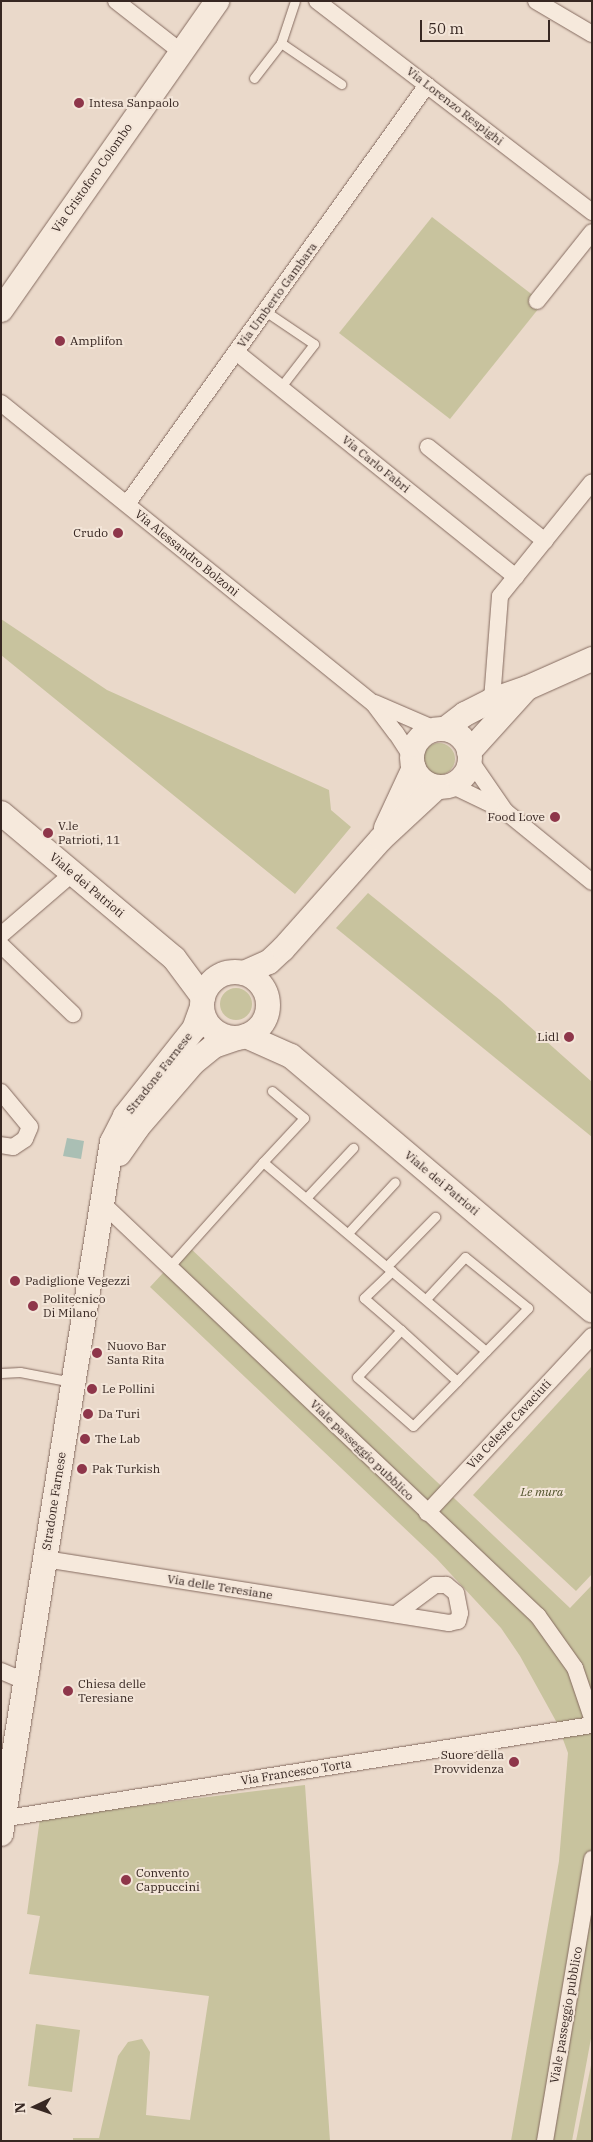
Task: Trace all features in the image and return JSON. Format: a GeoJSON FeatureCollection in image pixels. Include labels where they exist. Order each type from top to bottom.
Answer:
{"type":"FeatureCollection","features":[{"type":"Feature","properties":{"kind":"street"},"geometry":{"type":"LineString","coordinates":[[116,1],[180,51]]}},
{"type":"Feature","properties":{"kind":"street","name":"Via Cristoforo Colombo"},"geometry":{"type":"LineString","coordinates":[[1,310],[10,287],[217,1]]}},
{"type":"Feature","properties":{"kind":"street","name":"Via Lorenzo Respighi"},"geometry":{"type":"LineString","coordinates":[[317,1],[592,212]]}},
{"type":"Feature","properties":{"kind":"street"},"geometry":{"type":"LineString","coordinates":[[536,1],[592,34]]}},
{"type":"Feature","properties":{"kind":"street","name":"Via Umberto Gambara"},"geometry":{"type":"LineString","coordinates":[[127,504],[427,85]]}},
{"type":"Feature","properties":{"kind":"street"},"geometry":{"type":"LineString","coordinates":[[537,301],[592,232]]}},
{"type":"Feature","properties":{"kind":"street","name":"Via Carlo Fabri"},"geometry":{"type":"LineString","coordinates":[[236,352],[516,577]]}},
{"type":"Feature","properties":{"kind":"street","name":"Via Alessandro Bolzoni"},"geometry":{"type":"LineString","coordinates":[[1,403],[372,702],[396,733],[413,763]]}},
{"type":"Feature","properties":{"kind":"street"},"geometry":{"type":"LineString","coordinates":[[428,447],[545,541]]}},
{"type":"Feature","properties":{"kind":"street"},"geometry":{"type":"LineString","coordinates":[[492,700],[500,596],[592,482]]}},
{"type":"Feature","properties":{"kind":"street"},"geometry":{"type":"LineString","coordinates":[[381,838],[413,763],[418,740],[492,700],[592,660]]}},
{"type":"Feature","properties":{"kind":"street"},"geometry":{"type":"LineString","coordinates":[[244,973],[269,962],[283,949],[381,838],[444,786],[464,775],[470,756],[526,688]]}},
{"type":"Feature","properties":{"kind":"street","name":"Via Alessandro Bolzoni"},"geometry":{"type":"LineString","coordinates":[[372,702],[440,729]]}},
{"type":"Feature","properties":{"kind":"street"},"geometry":{"type":"LineString","coordinates":[[440,729],[461,736],[470,756],[505,811]]}},
{"type":"Feature","properties":{"kind":"street"},"geometry":{"type":"LineString","coordinates":[[413,763],[423,781],[444,786],[505,811],[592,882]]}},
{"type":"Feature","properties":{"kind":"street","name":"Viale dei Patrioti"},"geometry":{"type":"LineString","coordinates":[[1,813],[174,958],[202,1002]]}},
{"type":"Feature","properties":{"kind":"street"},"geometry":{"type":"LineString","coordinates":[[1,935],[73,873]]}},
{"type":"Feature","properties":{"kind":"street"},"geometry":{"type":"LineString","coordinates":[[1,945],[73,1014]]}},
{"type":"Feature","properties":{"kind":"street"},"geometry":{"type":"LineString","coordinates":[[266,1002],[254,978],[244,973],[233,972],[219,976],[206,988],[202,1002],[205,1020],[211,1029],[220,1035],[241,1037],[260,1026],[266,1002],[274,966],[283,949]]}},
{"type":"Feature","properties":{"kind":"street","name":"Viale dei Patrioti"},"geometry":{"type":"LineString","coordinates":[[174,958],[219,976]]}},
{"type":"Feature","properties":{"kind":"street","name":"Stradone Farnese"},"geometry":{"type":"LineString","coordinates":[[2,1824],[112,1142],[125,1116],[194,1029],[202,1002]]}},
{"type":"Feature","properties":{"kind":"street","name":"Viale dei Patrioti"},"geometry":{"type":"LineString","coordinates":[[266,1002],[291,1056]]}},
{"type":"Feature","properties":{"kind":"street","name":"Viale dei Patrioti"},"geometry":{"type":"LineString","coordinates":[[241,1037],[291,1056],[592,1310]]}},
{"type":"Feature","properties":{"kind":"street","name":"Stradone Farnese"},"geometry":{"type":"LineString","coordinates":[[108,1168],[137,1128],[193,1064],[214,1046],[241,1037]]}},
{"type":"Feature","properties":{"kind":"street"},"geometry":{"type":"LineString","coordinates":[[6,1098],[30,1127],[25,1140],[7,1146]]}},
{"type":"Feature","properties":{"kind":"street","name":"Viale passeggio pubblico"},"geometry":{"type":"LineString","coordinates":[[102,1203],[427,1513],[538,1616],[575,1668],[592,1718]]}},
{"type":"Feature","properties":{"kind":"street","name":"Via Celeste Cavaciuti"},"geometry":{"type":"LineString","coordinates":[[427,1513],[592,1336]]}},
{"type":"Feature","properties":{"kind":"street","name":"Via delle Teresiane"},"geometry":{"type":"LineString","coordinates":[[45,1560],[396,1614]]}},
{"type":"Feature","properties":{"kind":"street"},"geometry":{"type":"LineString","coordinates":[[1,1670],[25,1681]]}},
{"type":"Feature","properties":{"kind":"street","name":"Via Francesco Torta"},"geometry":{"type":"LineString","coordinates":[[2,1824],[592,1725]]}},
{"type":"Feature","properties":{"kind":"street","name":"Viale passeggio pubblico"},"geometry":{"type":"LineString","coordinates":[[545,2141],[592,1859]]}},
{"type":"Feature","properties":{"kind":"lane"},"geometry":{"type":"LineString","coordinates":[[254,78],[281,44],[295,1]]}},
{"type":"Feature","properties":{"kind":"lane"},"geometry":{"type":"LineString","coordinates":[[281,44],[341,84]]}},
{"type":"Feature","properties":{"kind":"lane"},"geometry":{"type":"LineString","coordinates":[[265,312],[314,344],[280,388]]}},
{"type":"Feature","properties":{"kind":"lane"},"geometry":{"type":"LineString","coordinates":[[170,1266],[304,1118],[272,1091]]}},
{"type":"Feature","properties":{"kind":"lane"},"geometry":{"type":"LineString","coordinates":[[306,1198],[353,1148]]}},
{"type":"Feature","properties":{"kind":"lane"},"geometry":{"type":"LineString","coordinates":[[264,1162],[486,1351]]}},
{"type":"Feature","properties":{"kind":"lane"},"geometry":{"type":"LineString","coordinates":[[348,1233],[395,1182]]}},
{"type":"Feature","properties":{"kind":"lane"},"geometry":{"type":"LineString","coordinates":[[435,1217],[364,1298],[457,1380]]}},
{"type":"Feature","properties":{"kind":"lane"},"geometry":{"type":"LineString","coordinates":[[401,1330],[357,1377],[413,1426],[528,1308],[465,1257],[426,1300]]}},
{"type":"Feature","properties":{"kind":"lane"},"geometry":{"type":"LineString","coordinates":[[1,1373],[20,1372],[72,1382]]}},
{"type":"Feature","properties":{"kind":"green space"},"geometry":{"type":"Polygon","coordinates":[[[432,217],[543,303],[450,419],[339,333],[432,217]]]}},
{"type":"Feature","properties":{"kind":"green space"},"geometry":{"type":"Polygon","coordinates":[[[1,619],[107,690],[329,790],[331,810],[351,827],[295,894],[1,655],[1,619]]]}},
{"type":"Feature","properties":{"kind":"green space"},"geometry":{"type":"Polygon","coordinates":[[[439,743],[450,748],[455,759],[450,770],[439,775],[428,770],[423,759],[428,748],[439,743]]]}},
{"type":"Feature","properties":{"kind":"green space"},"geometry":{"type":"Polygon","coordinates":[[[368,893],[500,1000],[592,1082],[592,1137],[336,928],[368,893]]]}},
{"type":"Feature","properties":{"kind":"green space"},"geometry":{"type":"Polygon","coordinates":[[[236,988],[242,989],[247,993],[251,998],[251,1010],[247,1015],[242,1019],[236,1020],[230,1019],[225,1015],[221,1010],[220,1004],[221,998],[225,993],[230,989],[236,988]]]}},
{"type":"Feature","properties":{"kind":"green space"},"geometry":{"type":"Polygon","coordinates":[[[188,1246],[570,1608],[592,1585],[592,2033],[572,2141],[511,2141],[559,1861],[568,1753],[557,1723],[520,1656],[501,1628],[436,1558],[150,1287],[188,1246]]]}},
{"type":"Feature","properties":{"kind":"green space","name":"Le mura"},"geometry":{"type":"Polygon","coordinates":[[[592,1366],[592,1574],[576,1591],[473,1495],[592,1366]]]}},
{"type":"Feature","properties":{"kind":"green space"},"geometry":{"type":"Polygon","coordinates":[[[305,1785],[330,2141],[73,2141],[73,2138],[99,2138],[118,2056],[128,2042],[142,2039],[150,2052],[146,2115],[190,2120],[209,1996],[29,1974],[40,1916],[27,1914],[40,1818],[305,1785]]]}},
{"type":"Feature","properties":{"kind":"green space"},"geometry":{"type":"Polygon","coordinates":[[[36,2024],[80,2030],[72,2092],[28,2086],[36,2024]]]}},
{"type":"Feature","properties":{"kind":"green space"},"geometry":{"type":"Polygon","coordinates":[[[592,2060],[592,2141],[576,2141],[592,2060]]]}},
{"type":"Feature","properties":{"kind":"shaded area"},"geometry":{"type":"Polygon","coordinates":[[[67,1138],[84,1141],[81,1159],[63,1156],[67,1138]]]}},
{"type":"Feature","properties":{"kind":"place","name":"Intesa Sanpaolo"},"geometry":{"type":"Point","coordinates":[79,103]}},
{"type":"Feature","properties":{"kind":"place","name":"Amplifon"},"geometry":{"type":"Point","coordinates":[60,341]}},
{"type":"Feature","properties":{"kind":"place","name":"Crudo"},"geometry":{"type":"Point","coordinates":[118,533]}},
{"type":"Feature","properties":{"kind":"place","name":"Food Love"},"geometry":{"type":"Point","coordinates":[555,817]}},
{"type":"Feature","properties":{"kind":"place","name":"V.le Patrioti, 11"},"geometry":{"type":"Point","coordinates":[48,833]}},
{"type":"Feature","properties":{"kind":"place","name":"Lidl"},"geometry":{"type":"Point","coordinates":[569,1037]}},
{"type":"Feature","properties":{"kind":"place","name":"Padiglione Vegezzi"},"geometry":{"type":"Point","coordinates":[15,1281]}},
{"type":"Feature","properties":{"kind":"place","name":"Politecnico Di Milano"},"geometry":{"type":"Point","coordinates":[33,1306]}},
{"type":"Feature","properties":{"kind":"place","name":"Nuovo Bar Santa Rita"},"geometry":{"type":"Point","coordinates":[97,1353]}},
{"type":"Feature","properties":{"kind":"place","name":"Le Pollini"},"geometry":{"type":"Point","coordinates":[92,1389]}},
{"type":"Feature","properties":{"kind":"place","name":"Da Turi"},"geometry":{"type":"Point","coordinates":[88,1414]}},
{"type":"Feature","properties":{"kind":"place","name":"The Lab"},"geometry":{"type":"Point","coordinates":[85,1439]}},
{"type":"Feature","properties":{"kind":"place","name":"Pak Turkish"},"geometry":{"type":"Point","coordinates":[82,1469]}},
{"type":"Feature","properties":{"kind":"place","name":"Chiesa delle Teresiane"},"geometry":{"type":"Point","coordinates":[68,1691]}},
{"type":"Feature","properties":{"kind":"place","name":"Suore della Provvidenza"},"geometry":{"type":"Point","coordinates":[514,1762]}},
{"type":"Feature","properties":{"kind":"place","name":"Convento Cappuccini"},"geometry":{"type":"Point","coordinates":[126,1880]}}]}
